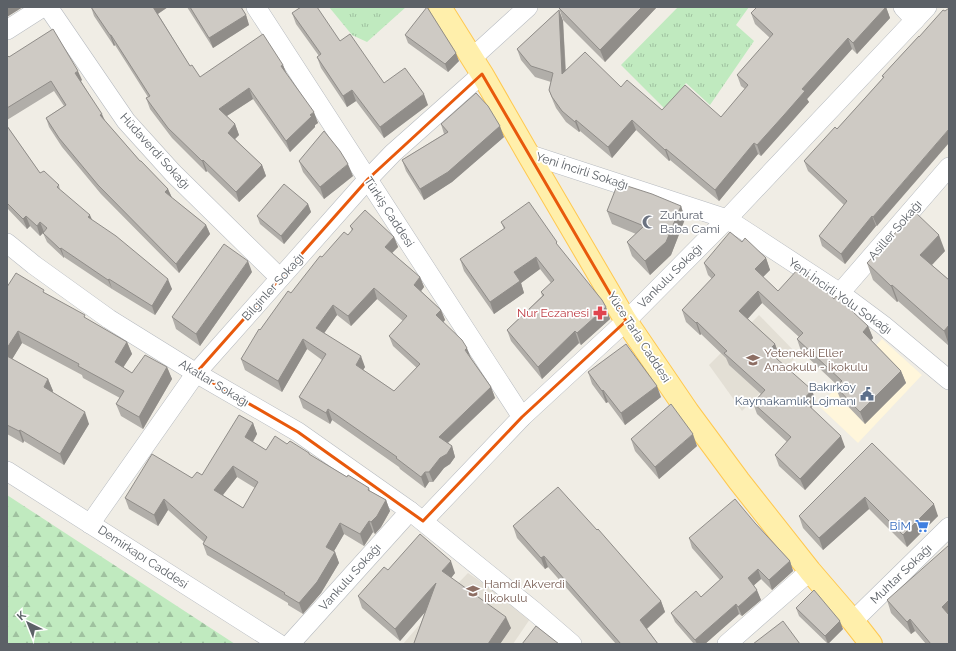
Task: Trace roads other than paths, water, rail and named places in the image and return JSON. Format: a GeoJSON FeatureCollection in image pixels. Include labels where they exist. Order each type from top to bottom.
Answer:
{"type":"FeatureCollection","features":[{"type":"Feature","properties":{"kind":"main road","name":"Yüce Tarla Caddesi"},"geometry":{"type":"LineString","coordinates":[[440,7],[477,66],[626,321],[688,412],[810,571],[853,621],[866,642]]}},
{"type":"Feature","properties":{"kind":"street"},"geometry":{"type":"LineString","coordinates":[[7,30],[43,7]]}},
{"type":"Feature","properties":{"kind":"street","name":"Hüdaverdi Sokağı"},"geometry":{"type":"LineString","coordinates":[[48,7],[126,121],[173,173],[280,278]]}},
{"type":"Feature","properties":{"kind":"street","name":"Türkiş Caddesi"},"geometry":{"type":"LineString","coordinates":[[256,7],[522,417]]}},
{"type":"Feature","properties":{"kind":"street","name":"Bilginler Sokağı"},"geometry":{"type":"LineString","coordinates":[[90,524],[196,373],[368,180],[477,66],[528,7]]}},
{"type":"Feature","properties":{"kind":"street","name":"Vankulu Sokağı"},"geometry":{"type":"LineString","coordinates":[[290,644],[416,516],[626,321],[727,219],[915,11]]}},
{"type":"Feature","properties":{"kind":"street","name":"Yeni İncirli Sokağı"},"geometry":{"type":"LineString","coordinates":[[528,154],[727,219]]}},
{"type":"Feature","properties":{"kind":"street","name":"Asiller Sokağı"},"geometry":{"type":"LineString","coordinates":[[840,293],[949,166]]}},
{"type":"Feature","properties":{"kind":"street","name":"Yeni İncirli Yolu Sokağı"},"geometry":{"type":"LineString","coordinates":[[727,219],[840,293],[883,325],[949,380]]}},
{"type":"Feature","properties":{"kind":"street","name":"Akatlar Sokağı"},"geometry":{"type":"LineString","coordinates":[[7,242],[34,266],[109,319],[196,373],[298,432],[416,516],[535,612],[572,644]]}},
{"type":"Feature","properties":{"kind":"street","name":"Demirkapı Caddesi"},"geometry":{"type":"LineString","coordinates":[[7,471],[279,644]]}},
{"type":"Feature","properties":{"kind":"street","name":"Muhtar Sokağı"},"geometry":{"type":"LineString","coordinates":[[853,621],[949,527]]}},
{"type":"Feature","properties":{"kind":"street"},"geometry":{"type":"LineString","coordinates":[[727,644],[810,571]]}},
{"type":"Feature","properties":{"kind":"place","name":"Zuhurat Baba Cami"},"geometry":{"type":"Point","coordinates":[649,222]}},
{"type":"Feature","properties":{"kind":"place","name":"Nur Eczanesi"},"geometry":{"type":"Point","coordinates":[600,313]}},
{"type":"Feature","properties":{"kind":"place","name":"Yetenekli Eller Anaokulu - İkokulu"},"geometry":{"type":"Point","coordinates":[753,360]}},
{"type":"Feature","properties":{"kind":"place","name":"Bakırköy Kaymakamlık Lojmanı"},"geometry":{"type":"Point","coordinates":[867,394]}},
{"type":"Feature","properties":{"kind":"place","name":"BİM"},"geometry":{"type":"Point","coordinates":[922,526]}},
{"type":"Feature","properties":{"kind":"place","name":"Hamdi Akverdi İlkokulu"},"geometry":{"type":"Point","coordinates":[473,591]}}]}
